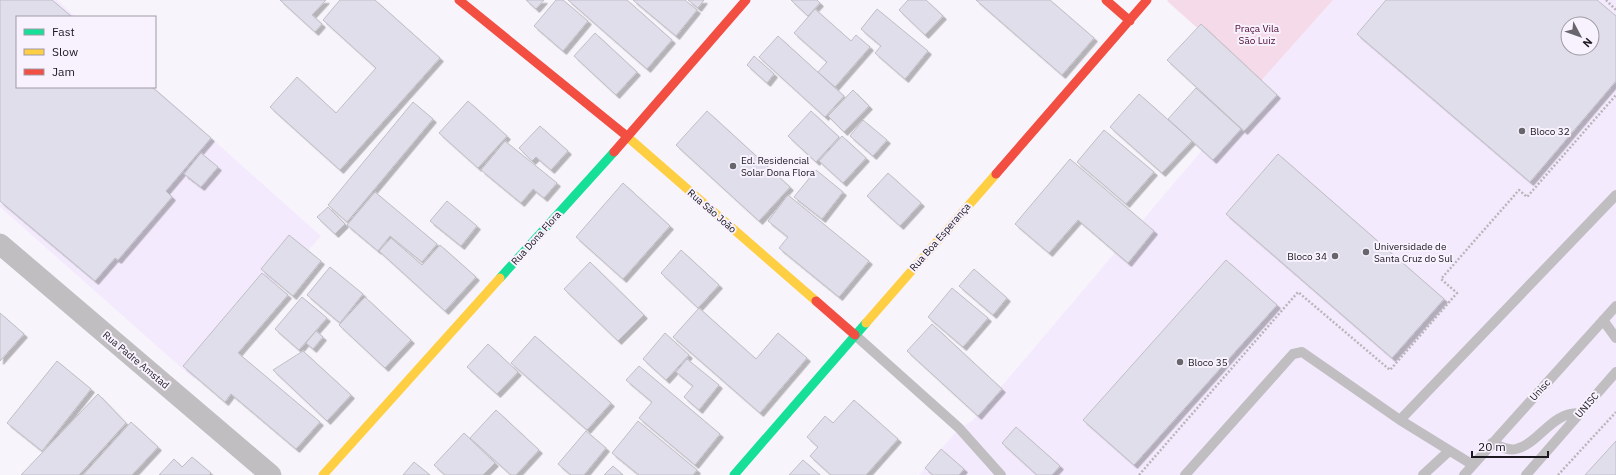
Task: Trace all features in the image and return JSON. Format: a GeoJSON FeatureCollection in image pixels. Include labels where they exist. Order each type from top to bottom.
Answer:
{"type":"FeatureCollection","features":[{"type":"Feature","properties":{"kind":"street","name":"Rua São João"},"geometry":{"type":"LineString","coordinates":[[459,0],[627,137],[855,335]]}},
{"type":"Feature","properties":{"kind":"street","name":"Rua Dona Flora"},"geometry":{"type":"LineString","coordinates":[[323,475],[627,137],[746,0]]}},
{"type":"Feature","properties":{"kind":"street"},"geometry":{"type":"LineString","coordinates":[[1106,0],[1130,21]]}},
{"type":"Feature","properties":{"kind":"street","name":"Rua Boa Esperança"},"geometry":{"type":"LineString","coordinates":[[734,475],[1147,0]]}},
{"type":"Feature","properties":{"kind":"street","name":"Rua Padre Amstad"},"geometry":{"type":"LineString","coordinates":[[0,244],[271,475]]}},
{"type":"Feature","properties":{"kind":"lane"},"geometry":{"type":"LineString","coordinates":[[1400,420],[1616,194]]}},
{"type":"Feature","properties":{"kind":"lane","name":"Unisc"},"geometry":{"type":"LineString","coordinates":[[1464,475],[1616,306]]}},
{"type":"Feature","properties":{"kind":"lane"},"geometry":{"type":"LineString","coordinates":[[1603,320],[1616,338]]}},
{"type":"Feature","properties":{"kind":"lane","name":"Rua São João"},"geometry":{"type":"LineString","coordinates":[[855,335],[960,428],[1001,475]]}},
{"type":"Feature","properties":{"kind":"lane"},"geometry":{"type":"LineString","coordinates":[[1185,475],[1292,354],[1297,352],[1302,352],[1400,420],[1473,465]]}},
{"type":"Feature","properties":{"kind":"lane","name":"UNISC"},"geometry":{"type":"LineString","coordinates":[[1526,475],[1616,372]]}},
{"type":"Feature","properties":{"kind":"lane"},"geometry":{"type":"LineString","coordinates":[[1492,443],[1507,449],[1516,450],[1569,412],[1580,413]]}},
{"type":"Feature","properties":{"kind":"lane"},"geometry":{"type":"LineString","coordinates":[[1423,475],[1449,451]]}},
{"type":"Feature","properties":{"kind":"path"},"geometry":{"type":"LineString","coordinates":[[1606,0],[1616,10]]}},
{"type":"Feature","properties":{"kind":"path"},"geometry":{"type":"LineString","coordinates":[[1138,475],[1298,292],[1390,370],[1457,293],[1441,279],[1519,190],[1527,197],[1616,95]]}},
{"type":"Feature","properties":{"kind":"path"},"geometry":{"type":"LineString","coordinates":[[1558,475],[1616,412]]}},
{"type":"Feature","properties":{"kind":"shaded area"},"geometry":{"type":"Polygon","coordinates":[[[0,0],[57,0],[75,16],[16,16],[16,88],[155,88],[321,236],[194,379],[0,207],[0,0]]]}},
{"type":"Feature","properties":{"kind":"shaded area","name":"Universidade de Santa Cruz do Sul"},"geometry":{"type":"Polygon","coordinates":[[[1333,0],[1616,0],[1616,475],[919,475],[959,428],[972,421],[1259,83],[1333,0]]]}},
{"type":"Feature","properties":{"kind":"green space","name":"Praça Vila São Luiz"},"geometry":{"type":"Polygon","coordinates":[[[1333,0],[1259,83],[1167,1],[1333,0]]]}},
{"type":"Feature","properties":{"kind":"building"},"geometry":{"type":"Polygon","coordinates":[[[0,0],[52,0],[71,16],[16,16],[16,88],[153,88],[211,138],[166,191],[172,197],[118,260],[115,258],[95,281],[0,201],[0,0]]]}},
{"type":"Feature","properties":{"kind":"building"},"geometry":{"type":"Polygon","coordinates":[[[280,0],[326,0],[312,15],[322,24],[315,32],[280,0]]]}},
{"type":"Feature","properties":{"kind":"building"},"geometry":{"type":"Polygon","coordinates":[[[340,0],[375,0],[440,58],[340,170],[270,107],[297,77],[336,113],[376,68],[323,20],[340,0]]]}},
{"type":"Feature","properties":{"kind":"building"},"geometry":{"type":"Polygon","coordinates":[[[526,0],[544,0],[536,9],[526,0]]]}},
{"type":"Feature","properties":{"kind":"building"},"geometry":{"type":"Polygon","coordinates":[[[556,0],[563,0],[588,21],[563,51],[534,26],[556,0]]]}},
{"type":"Feature","properties":{"kind":"building"},"geometry":{"type":"Polygon","coordinates":[[[568,0],[627,0],[672,40],[647,69],[568,0]]]}},
{"type":"Feature","properties":{"kind":"building"},"geometry":{"type":"Polygon","coordinates":[[[633,0],[685,0],[697,10],[676,36],[633,0]]]}},
{"type":"Feature","properties":{"kind":"building"},"geometry":{"type":"Polygon","coordinates":[[[688,0],[704,0],[698,8],[688,0]]]}},
{"type":"Feature","properties":{"kind":"building"},"geometry":{"type":"Polygon","coordinates":[[[791,0],[817,0],[820,3],[808,16],[791,0]]]}},
{"type":"Feature","properties":{"kind":"building"},"geometry":{"type":"Polygon","coordinates":[[[908,0],[926,0],[943,16],[925,35],[899,10],[908,0]]]}},
{"type":"Feature","properties":{"kind":"building"},"geometry":{"type":"Polygon","coordinates":[[[976,0],[1050,0],[1094,38],[1062,75],[976,0]]]}},
{"type":"Feature","properties":{"kind":"building","name":"Bloco 32"},"geometry":{"type":"Polygon","coordinates":[[[1386,0],[1597,0],[1616,16],[1616,81],[1530,182],[1357,34],[1386,0]]]}},
{"type":"Feature","properties":{"kind":"building"},"geometry":{"type":"Polygon","coordinates":[[[815,9],[851,41],[856,35],[870,47],[835,87],[818,72],[827,62],[794,33],[815,9]]]}},
{"type":"Feature","properties":{"kind":"building"},"geometry":{"type":"Polygon","coordinates":[[[877,9],[928,51],[905,79],[875,53],[881,46],[861,29],[877,9]]]}},
{"type":"Feature","properties":{"kind":"building"},"geometry":{"type":"Polygon","coordinates":[[[1201,24],[1277,95],[1244,131],[1167,60],[1201,24]]]}},
{"type":"Feature","properties":{"kind":"building"},"geometry":{"type":"Polygon","coordinates":[[[595,33],[637,72],[616,95],[574,56],[595,33]]]}},
{"type":"Feature","properties":{"kind":"building"},"geometry":{"type":"Polygon","coordinates":[[[778,36],[844,96],[825,117],[759,57],[778,36]]]}},
{"type":"Feature","properties":{"kind":"building"},"geometry":{"type":"Polygon","coordinates":[[[754,56],[774,74],[767,83],[747,65],[754,56]]]}},
{"type":"Feature","properties":{"kind":"building"},"geometry":{"type":"Polygon","coordinates":[[[1196,88],[1241,129],[1213,160],[1168,119],[1196,88]]]}},
{"type":"Feature","properties":{"kind":"building"},"geometry":{"type":"Polygon","coordinates":[[[853,90],[869,106],[844,132],[828,116],[853,90]]]}},
{"type":"Feature","properties":{"kind":"building"},"geometry":{"type":"Polygon","coordinates":[[[1139,94],[1192,141],[1162,173],[1110,127],[1139,94]]]}},
{"type":"Feature","properties":{"kind":"building"},"geometry":{"type":"Polygon","coordinates":[[[468,101],[507,136],[478,168],[439,133],[468,101]]]}},
{"type":"Feature","properties":{"kind":"building"},"geometry":{"type":"Polygon","coordinates":[[[413,102],[433,119],[347,222],[328,205],[413,102]]]}},
{"type":"Feature","properties":{"kind":"building","name":"Ed. Residencial Solar Dona Flora"},"geometry":{"type":"Polygon","coordinates":[[[707,111],[790,187],[759,221],[676,145],[707,111]]]}},
{"type":"Feature","properties":{"kind":"building"},"geometry":{"type":"Polygon","coordinates":[[[811,111],[839,137],[816,162],[788,136],[811,111]]]}},
{"type":"Feature","properties":{"kind":"building"},"geometry":{"type":"Polygon","coordinates":[[[863,120],[887,140],[873,156],[850,136],[863,120]]]}},
{"type":"Feature","properties":{"kind":"building"},"geometry":{"type":"Polygon","coordinates":[[[540,126],[568,151],[551,170],[536,157],[532,161],[519,148],[540,126]]]}},
{"type":"Feature","properties":{"kind":"building"},"geometry":{"type":"Polygon","coordinates":[[[1104,130],[1154,172],[1126,204],[1077,162],[1104,130]]]}},
{"type":"Feature","properties":{"kind":"building"},"geometry":{"type":"Polygon","coordinates":[[[842,136],[866,158],[843,183],[819,161],[842,136]]]}},
{"type":"Feature","properties":{"kind":"building"},"geometry":{"type":"Polygon","coordinates":[[[505,141],[557,183],[544,198],[533,189],[521,203],[481,170],[505,141]]]}},
{"type":"Feature","properties":{"kind":"building"},"geometry":{"type":"Polygon","coordinates":[[[201,153],[218,167],[201,187],[184,174],[201,153]]]}},
{"type":"Feature","properties":{"kind":"building","name":"Bloco 34"},"geometry":{"type":"Polygon","coordinates":[[[1278,154],[1444,299],[1392,358],[1226,214],[1278,154]]]}},
{"type":"Feature","properties":{"kind":"building"},"geometry":{"type":"Polygon","coordinates":[[[1070,159],[1154,231],[1128,263],[1078,220],[1049,253],[1015,224],[1070,159]]]}},
{"type":"Feature","properties":{"kind":"building"},"geometry":{"type":"Polygon","coordinates":[[[816,170],[843,192],[822,219],[794,197],[816,170]]]}},
{"type":"Feature","properties":{"kind":"building"},"geometry":{"type":"Polygon","coordinates":[[[888,173],[921,203],[900,226],[867,196],[888,173]]]}},
{"type":"Feature","properties":{"kind":"building"},"geometry":{"type":"Polygon","coordinates":[[[623,183],[670,226],[623,279],[576,237],[623,183]]]}},
{"type":"Feature","properties":{"kind":"building"},"geometry":{"type":"Polygon","coordinates":[[[375,192],[437,244],[422,262],[390,236],[378,251],[347,225],[375,192]]]}},
{"type":"Feature","properties":{"kind":"building"},"geometry":{"type":"Polygon","coordinates":[[[788,195],[869,261],[839,297],[779,248],[788,237],[768,221],[788,195]]]}},
{"type":"Feature","properties":{"kind":"building"},"geometry":{"type":"Polygon","coordinates":[[[447,201],[477,226],[461,246],[430,221],[447,201]]]}},
{"type":"Feature","properties":{"kind":"building"},"geometry":{"type":"Polygon","coordinates":[[[328,207],[345,224],[335,234],[317,217],[328,207]]]}},
{"type":"Feature","properties":{"kind":"building"},"geometry":{"type":"Polygon","coordinates":[[[289,235],[321,261],[293,296],[261,269],[289,235]]]}},
{"type":"Feature","properties":{"kind":"building"},"geometry":{"type":"Polygon","coordinates":[[[391,238],[422,265],[440,245],[476,277],[445,311],[379,251],[391,238]]]}},
{"type":"Feature","properties":{"kind":"building"},"geometry":{"type":"Polygon","coordinates":[[[681,250],[719,285],[698,308],[661,273],[681,250]]]}},
{"type":"Feature","properties":{"kind":"building","name":"Bloco 35"},"geometry":{"type":"Polygon","coordinates":[[[1226,260],[1277,305],[1134,465],[1083,420],[1226,260]]]}},
{"type":"Feature","properties":{"kind":"building"},"geometry":{"type":"Polygon","coordinates":[[[590,262],[644,315],[618,341],[564,289],[590,262]]]}},
{"type":"Feature","properties":{"kind":"building"},"geometry":{"type":"Polygon","coordinates":[[[330,267],[363,294],[340,323],[307,295],[330,267]]]}},
{"type":"Feature","properties":{"kind":"building"},"geometry":{"type":"Polygon","coordinates":[[[974,269],[1007,298],[993,315],[959,286],[974,269]]]}},
{"type":"Feature","properties":{"kind":"building"},"geometry":{"type":"Polygon","coordinates":[[[262,273],[288,295],[238,353],[320,422],[296,449],[231,394],[225,402],[183,366],[262,273]]]}},
{"type":"Feature","properties":{"kind":"building"},"geometry":{"type":"Polygon","coordinates":[[[952,288],[988,318],[963,347],[928,317],[952,288]]]}},
{"type":"Feature","properties":{"kind":"building"},"geometry":{"type":"Polygon","coordinates":[[[302,297],[327,318],[299,350],[275,329],[302,297]]]}},
{"type":"Feature","properties":{"kind":"building"},"geometry":{"type":"Polygon","coordinates":[[[365,297],[411,340],[385,368],[339,325],[365,297]]]}},
{"type":"Feature","properties":{"kind":"building"},"geometry":{"type":"Polygon","coordinates":[[[699,308],[756,359],[778,333],[807,358],[760,413],[673,337],[699,308]]]}},
{"type":"Feature","properties":{"kind":"building"},"geometry":{"type":"Polygon","coordinates":[[[0,313],[24,334],[0,361],[0,313]]]}},
{"type":"Feature","properties":{"kind":"building"},"geometry":{"type":"Polygon","coordinates":[[[932,324],[1002,389],[978,416],[907,351],[932,324]]]}},
{"type":"Feature","properties":{"kind":"building"},"geometry":{"type":"Polygon","coordinates":[[[316,331],[323,337],[313,349],[306,343],[316,331]]]}},
{"type":"Feature","properties":{"kind":"building"},"geometry":{"type":"Polygon","coordinates":[[[665,333],[689,355],[666,380],[643,359],[665,333]]]}},
{"type":"Feature","properties":{"kind":"building"},"geometry":{"type":"Polygon","coordinates":[[[535,336],[611,403],[587,430],[511,363],[535,336]]]}},
{"type":"Feature","properties":{"kind":"building"},"geometry":{"type":"Polygon","coordinates":[[[488,344],[518,372],[497,394],[467,367],[488,344]]]}},
{"type":"Feature","properties":{"kind":"building"},"geometry":{"type":"Polygon","coordinates":[[[303,351],[351,395],[327,421],[273,370],[303,351]]]}},
{"type":"Feature","properties":{"kind":"building"},"geometry":{"type":"Polygon","coordinates":[[[687,359],[719,385],[699,410],[684,397],[693,386],[676,372],[687,359]]]}},
{"type":"Feature","properties":{"kind":"building"},"geometry":{"type":"Polygon","coordinates":[[[57,361],[91,389],[42,451],[7,423],[57,361]]]}},
{"type":"Feature","properties":{"kind":"building"},"geometry":{"type":"Polygon","coordinates":[[[639,366],[720,434],[695,465],[639,418],[652,402],[626,380],[639,366]]]}},
{"type":"Feature","properties":{"kind":"building"},"geometry":{"type":"Polygon","coordinates":[[[98,394],[126,423],[79,475],[21,475],[98,394]]]}},
{"type":"Feature","properties":{"kind":"building"},"geometry":{"type":"Polygon","coordinates":[[[854,400],[898,439],[866,475],[831,475],[810,456],[818,447],[807,437],[825,416],[833,423],[854,400]]]}},
{"type":"Feature","properties":{"kind":"building"},"geometry":{"type":"Polygon","coordinates":[[[496,410],[539,450],[516,475],[511,475],[470,438],[496,410]]]}},
{"type":"Feature","properties":{"kind":"building"},"geometry":{"type":"Polygon","coordinates":[[[638,421],[697,470],[693,475],[639,475],[612,453],[638,421]]]}},
{"type":"Feature","properties":{"kind":"building"},"geometry":{"type":"Polygon","coordinates":[[[131,422],[158,447],[132,475],[83,475],[131,422]]]}},
{"type":"Feature","properties":{"kind":"building"},"geometry":{"type":"Polygon","coordinates":[[[1016,427],[1060,466],[1052,475],[1037,475],[1002,443],[1016,427]]]}},
{"type":"Feature","properties":{"kind":"building"},"geometry":{"type":"Polygon","coordinates":[[[586,431],[606,448],[584,475],[571,475],[558,464],[586,431]]]}},
{"type":"Feature","properties":{"kind":"building"},"geometry":{"type":"Polygon","coordinates":[[[464,433],[495,463],[483,475],[445,475],[434,465],[464,433]]]}},
{"type":"Feature","properties":{"kind":"building"},"geometry":{"type":"Polygon","coordinates":[[[1616,441],[1616,475],[1585,475],[1616,441]]]}},
{"type":"Feature","properties":{"kind":"building"},"geometry":{"type":"Polygon","coordinates":[[[941,449],[964,469],[959,475],[933,475],[925,468],[941,449]]]}},
{"type":"Feature","properties":{"kind":"building"},"geometry":{"type":"Polygon","coordinates":[[[192,457],[211,473],[209,475],[159,475],[174,459],[182,467],[192,457]]]}},
{"type":"Feature","properties":{"kind":"building"},"geometry":{"type":"Polygon","coordinates":[[[803,460],[820,475],[789,475],[803,460]]]}},
{"type":"Feature","properties":{"kind":"building"},"geometry":{"type":"Polygon","coordinates":[[[414,462],[430,475],[403,475],[414,462]]]}},
{"type":"Feature","properties":{"kind":"building"},"geometry":{"type":"Polygon","coordinates":[[[613,466],[623,475],[604,475],[613,466]]]}},
{"type":"Feature","properties":{"kind":"traffic: fast"},"geometry":{"type":"LineString","coordinates":[[500,278],[614,152]]}},
{"type":"Feature","properties":{"kind":"traffic: fast"},"geometry":{"type":"LineString","coordinates":[[734,475],[866,323]]}},
{"type":"Feature","properties":{"kind":"traffic: slow"},"geometry":{"type":"LineString","coordinates":[[623,133],[816,301]]}},
{"type":"Feature","properties":{"kind":"traffic: slow"},"geometry":{"type":"LineString","coordinates":[[866,323],[996,174]]}},
{"type":"Feature","properties":{"kind":"traffic: slow"},"geometry":{"type":"LineString","coordinates":[[323,475],[500,278]]}},
{"type":"Feature","properties":{"kind":"traffic: jam"},"geometry":{"type":"LineString","coordinates":[[459,0],[623,133]]}},
{"type":"Feature","properties":{"kind":"traffic: jam"},"geometry":{"type":"LineString","coordinates":[[614,152],[746,0]]}},
{"type":"Feature","properties":{"kind":"traffic: jam"},"geometry":{"type":"LineString","coordinates":[[1106,0],[1130,21]]}},
{"type":"Feature","properties":{"kind":"traffic: jam"},"geometry":{"type":"LineString","coordinates":[[996,174],[1147,0]]}},
{"type":"Feature","properties":{"kind":"traffic: jam"},"geometry":{"type":"LineString","coordinates":[[816,301],[855,335]]}},
{"type":"Feature","properties":{"kind":"place","name":"Bloco 32"},"geometry":{"type":"Point","coordinates":[1522,131]}},
{"type":"Feature","properties":{"kind":"place","name":"Ed. Residencial Solar Dona Flora"},"geometry":{"type":"Point","coordinates":[733,166]}},
{"type":"Feature","properties":{"kind":"place","name":"Universidade de Santa Cruz do Sul"},"geometry":{"type":"Point","coordinates":[1366,252]}},
{"type":"Feature","properties":{"kind":"place","name":"Bloco 34"},"geometry":{"type":"Point","coordinates":[1335,256]}},
{"type":"Feature","properties":{"kind":"place","name":"Bloco 35"},"geometry":{"type":"Point","coordinates":[1180,362]}}]}
